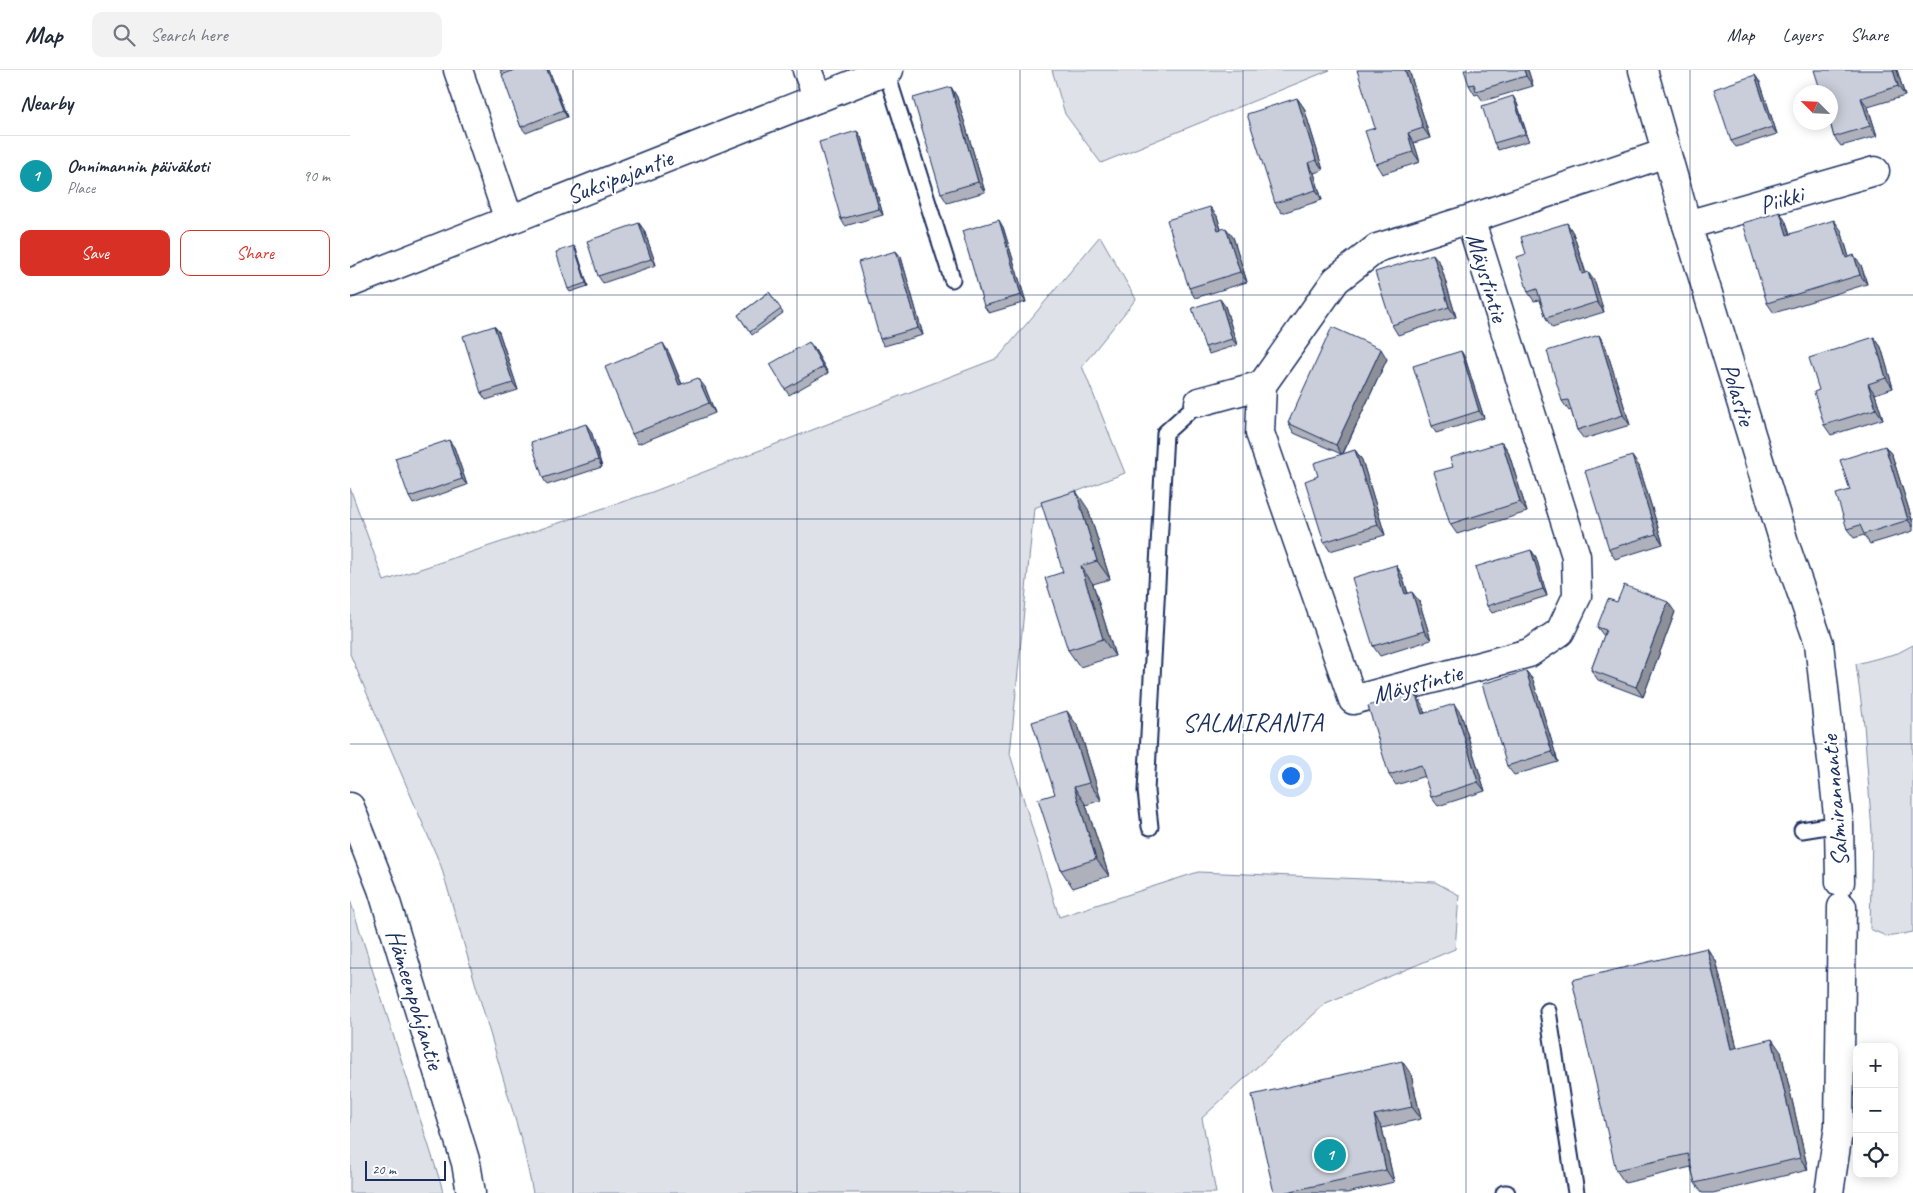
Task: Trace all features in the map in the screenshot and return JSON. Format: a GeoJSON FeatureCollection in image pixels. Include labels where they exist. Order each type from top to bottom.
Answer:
{"type":"FeatureCollection","features":[{"type":"Feature","properties":{"kind":"street"},"geometry":{"type":"LineString","coordinates":[[458,70],[509,220]]}},
{"type":"Feature","properties":{"kind":"street"},"geometry":{"type":"LineString","coordinates":[[807,70],[818,98]]}},
{"type":"Feature","properties":{"kind":"street","name":"Suksipajantie"},"geometry":{"type":"LineString","coordinates":[[350,283],[888,70]]}},
{"type":"Feature","properties":{"kind":"street","name":"Polastie"},"geometry":{"type":"LineString","coordinates":[[1643,70],[1687,225],[1784,542],[1819,643],[1827,719]]}},
{"type":"Feature","properties":{"kind":"street","name":"Mäystintie"},"geometry":{"type":"LineString","coordinates":[[1470,220],[1576,556],[1577,596],[1560,632],[1529,653],[1353,700],[1260,433],[1262,385],[1336,280],[1377,248],[1470,220],[1666,153]]}},
{"type":"Feature","properties":{"kind":"street","name":"Piikki"},"geometry":{"type":"LineString","coordinates":[[1687,225],[1875,171]]}},
{"type":"Feature","properties":{"kind":"street"},"geometry":{"type":"LineString","coordinates":[[1199,402],[1262,385]]}},
{"type":"Feature","properties":{"kind":"street","name":"Salmirannantie"},"geometry":{"type":"LineString","coordinates":[[1827,719],[1839,824],[1841,895],[1840,1126],[1829,1193]]}},
{"type":"Feature","properties":{"kind":"street","name":"Hämeenpohjantie"},"geometry":{"type":"LineString","coordinates":[[350,807],[382,889],[466,1163],[471,1193]]}},
{"type":"Feature","properties":{"kind":"lane"},"geometry":{"type":"LineString","coordinates":[[888,70],[952,279]]}},
{"type":"Feature","properties":{"kind":"lane"},"geometry":{"type":"LineString","coordinates":[[1150,827],[1146,791],[1164,433],[1199,402]]}},
{"type":"Feature","properties":{"kind":"lane"},"geometry":{"type":"LineString","coordinates":[[1802,830],[1839,824]]}},
{"type":"Feature","properties":{"kind":"lane"},"geometry":{"type":"LineString","coordinates":[[1548,1011],[1576,1193]]}},
{"type":"Feature","properties":{"kind":"shaded area"},"geometry":{"type":"Polygon","coordinates":[[[1052,70],[1330,70],[1101,163],[1065,114],[1052,70]]]}},
{"type":"Feature","properties":{"kind":"shaded area"},"geometry":{"type":"Polygon","coordinates":[[[1100,236],[1136,299],[1082,366],[1125,473],[1034,508],[1010,754],[1059,917],[1198,872],[1435,882],[1459,895],[1455,949],[1326,1003],[1202,1118],[1216,1193],[533,1193],[523,1146],[441,866],[350,654],[350,488],[384,581],[652,492],[998,358],[1100,236]]]}},
{"type":"Feature","properties":{"kind":"shaded area"},"geometry":{"type":"Polygon","coordinates":[[[1913,645],[1913,932],[1888,937],[1870,929],[1872,832],[1864,724],[1856,664],[1898,653],[1913,645]]]}},
{"type":"Feature","properties":{"kind":"shaded area"},"geometry":{"type":"Polygon","coordinates":[[[350,900],[441,1184],[443,1193],[350,1193],[350,900]]]}},
{"type":"Feature","properties":{"kind":"building"},"geometry":{"type":"Polygon","coordinates":[[[514,70],[547,70],[563,110],[521,127],[502,75],[514,70]]]}},
{"type":"Feature","properties":{"kind":"building"},"geometry":{"type":"Polygon","coordinates":[[[1357,70],[1405,70],[1423,128],[1408,133],[1413,152],[1376,164],[1365,131],[1375,128],[1357,70]]]}},
{"type":"Feature","properties":{"kind":"building"},"geometry":{"type":"Polygon","coordinates":[[[1464,70],[1524,70],[1526,76],[1476,91],[1474,84],[1469,85],[1464,70]]]}},
{"type":"Feature","properties":{"kind":"building"},"geometry":{"type":"Polygon","coordinates":[[[1814,70],[1893,70],[1898,86],[1861,98],[1870,126],[1834,137],[1832,130],[1838,130],[1838,85],[1819,85],[1814,70]]]}},
{"type":"Feature","properties":{"kind":"building"},"geometry":{"type":"Polygon","coordinates":[[[1755,75],[1772,127],[1731,141],[1714,89],[1755,75]]]}},
{"type":"Feature","properties":{"kind":"building"},"geometry":{"type":"Polygon","coordinates":[[[951,87],[978,182],[941,193],[913,98],[951,87]]]}},
{"type":"Feature","properties":{"kind":"building"},"geometry":{"type":"Polygon","coordinates":[[[1513,96],[1525,134],[1494,143],[1482,106],[1513,96]]]}},
{"type":"Feature","properties":{"kind":"building"},"geometry":{"type":"Polygon","coordinates":[[[1297,98],[1316,160],[1308,163],[1316,190],[1275,203],[1247,114],[1297,98]]]}},
{"type":"Feature","properties":{"kind":"building"},"geometry":{"type":"Polygon","coordinates":[[[857,131],[879,209],[841,219],[819,142],[857,131]]]}},
{"type":"Feature","properties":{"kind":"building"},"geometry":{"type":"Polygon","coordinates":[[[1210,207],[1218,230],[1226,228],[1240,272],[1189,288],[1167,220],[1210,207]]]}},
{"type":"Feature","properties":{"kind":"building"},"geometry":{"type":"Polygon","coordinates":[[[1780,212],[1787,235],[1834,220],[1846,258],[1854,255],[1860,275],[1767,303],[1743,223],[1780,212]]]}},
{"type":"Feature","properties":{"kind":"building"},"geometry":{"type":"Polygon","coordinates":[[[999,220],[1021,295],[984,306],[962,231],[999,220]]]}},
{"type":"Feature","properties":{"kind":"building"},"geometry":{"type":"Polygon","coordinates":[[[639,223],[651,259],[598,276],[587,241],[639,223]]]}},
{"type":"Feature","properties":{"kind":"building"},"geometry":{"type":"Polygon","coordinates":[[[1567,223],[1582,274],[1588,272],[1597,302],[1546,318],[1537,289],[1528,292],[1517,257],[1526,254],[1521,237],[1567,223]]]}},
{"type":"Feature","properties":{"kind":"building"},"geometry":{"type":"Polygon","coordinates":[[[574,246],[586,283],[568,289],[556,252],[574,246]]]}},
{"type":"Feature","properties":{"kind":"building"},"geometry":{"type":"Polygon","coordinates":[[[896,251],[918,328],[880,339],[858,262],[896,251]]]}},
{"type":"Feature","properties":{"kind":"building"},"geometry":{"type":"Polygon","coordinates":[[[1433,254],[1449,307],[1392,325],[1375,272],[1433,254]]]}},
{"type":"Feature","properties":{"kind":"building"},"geometry":{"type":"Polygon","coordinates":[[[769,292],[781,309],[750,332],[738,315],[769,292]]]}},
{"type":"Feature","properties":{"kind":"building"},"geometry":{"type":"Polygon","coordinates":[[[1220,299],[1232,339],[1205,347],[1192,308],[1220,299]]]}},
{"type":"Feature","properties":{"kind":"building"},"geometry":{"type":"Polygon","coordinates":[[[494,326],[513,383],[481,393],[463,336],[494,326]]]}},
{"type":"Feature","properties":{"kind":"building"},"geometry":{"type":"Polygon","coordinates":[[[1332,327],[1381,349],[1336,445],[1288,423],[1332,327]]]}},
{"type":"Feature","properties":{"kind":"building"},"geometry":{"type":"Polygon","coordinates":[[[1599,335],[1623,415],[1577,430],[1568,400],[1562,401],[1547,351],[1599,335]]]}},
{"type":"Feature","properties":{"kind":"building"},"geometry":{"type":"Polygon","coordinates":[[[1874,337],[1886,378],[1868,384],[1876,409],[1824,425],[1814,392],[1819,390],[1809,358],[1874,337]]]}},
{"type":"Feature","properties":{"kind":"building"},"geometry":{"type":"Polygon","coordinates":[[[809,342],[823,367],[785,389],[770,364],[809,342]]]}},
{"type":"Feature","properties":{"kind":"building"},"geometry":{"type":"Polygon","coordinates":[[[663,343],[679,385],[698,378],[709,403],[632,434],[605,367],[663,343]]]}},
{"type":"Feature","properties":{"kind":"building"},"geometry":{"type":"Polygon","coordinates":[[[1461,351],[1479,411],[1432,426],[1413,366],[1461,351]]]}},
{"type":"Feature","properties":{"kind":"building"},"geometry":{"type":"Polygon","coordinates":[[[586,424],[598,460],[543,478],[531,442],[586,424]]]}},
{"type":"Feature","properties":{"kind":"building"},"geometry":{"type":"Polygon","coordinates":[[[449,440],[462,479],[409,497],[395,458],[449,440]]]}},
{"type":"Feature","properties":{"kind":"building"},"geometry":{"type":"Polygon","coordinates":[[[1502,442],[1520,502],[1450,524],[1434,472],[1453,467],[1450,458],[1502,442]]]}},
{"type":"Feature","properties":{"kind":"building"},"geometry":{"type":"Polygon","coordinates":[[[1885,446],[1908,520],[1864,534],[1860,525],[1847,529],[1836,494],[1850,490],[1840,460],[1885,446]]]}},
{"type":"Feature","properties":{"kind":"building"},"geometry":{"type":"Polygon","coordinates":[[[1355,450],[1378,525],[1324,542],[1305,481],[1318,476],[1314,463],[1355,450]]]}},
{"type":"Feature","properties":{"kind":"building"},"geometry":{"type":"Polygon","coordinates":[[[1632,456],[1656,534],[1609,549],[1585,471],[1632,456]]]}},
{"type":"Feature","properties":{"kind":"building"},"geometry":{"type":"Polygon","coordinates":[[[1076,491],[1097,561],[1081,566],[1103,639],[1068,650],[1045,578],[1063,572],[1041,502],[1076,491]]]}},
{"type":"Feature","properties":{"kind":"building"},"geometry":{"type":"Polygon","coordinates":[[[1531,550],[1543,589],[1487,606],[1475,567],[1531,550]]]}},
{"type":"Feature","properties":{"kind":"building"},"geometry":{"type":"Polygon","coordinates":[[[1396,565],[1405,594],[1412,592],[1424,631],[1373,646],[1352,578],[1396,565]]]}},
{"type":"Feature","properties":{"kind":"building"},"geometry":{"type":"Polygon","coordinates":[[[1624,585],[1668,602],[1636,687],[1591,670],[1606,630],[1597,627],[1608,599],[1617,602],[1624,585]]]}},
{"type":"Feature","properties":{"kind":"building"},"geometry":{"type":"Polygon","coordinates":[[[1526,671],[1552,752],[1507,766],[1482,684],[1526,671]]]}},
{"type":"Feature","properties":{"kind":"building"},"geometry":{"type":"Polygon","coordinates":[[[1415,692],[1422,714],[1454,704],[1478,782],[1431,797],[1421,765],[1389,775],[1368,706],[1415,692]]]}},
{"type":"Feature","properties":{"kind":"building"},"geometry":{"type":"Polygon","coordinates":[[[1067,711],[1089,783],[1074,787],[1096,859],[1061,870],[1038,799],[1055,794],[1032,722],[1067,711]]]}},
{"type":"Feature","properties":{"kind":"building"},"geometry":{"type":"Polygon","coordinates":[[[1707,948],[1731,1049],[1772,1039],[1800,1158],[1695,1183],[1688,1154],[1616,1170],[1572,980],[1707,948]]]}},
{"type":"Feature","properties":{"kind":"building"},"geometry":{"type":"Polygon","coordinates":[[[1402,1061],[1412,1107],[1374,1115],[1386,1170],[1282,1193],[1274,1193],[1252,1095],[1402,1061]]]}},
{"type":"Feature","properties":{"kind":"place","name":"Onnimannin päiväkoti"},"geometry":{"type":"Point","coordinates":[1330,1155]}},
{"type":"Feature","properties":{"kind":"district","name":"SALMIRANTA"},"geometry":{"type":"Point","coordinates":[1253,722]}}]}
